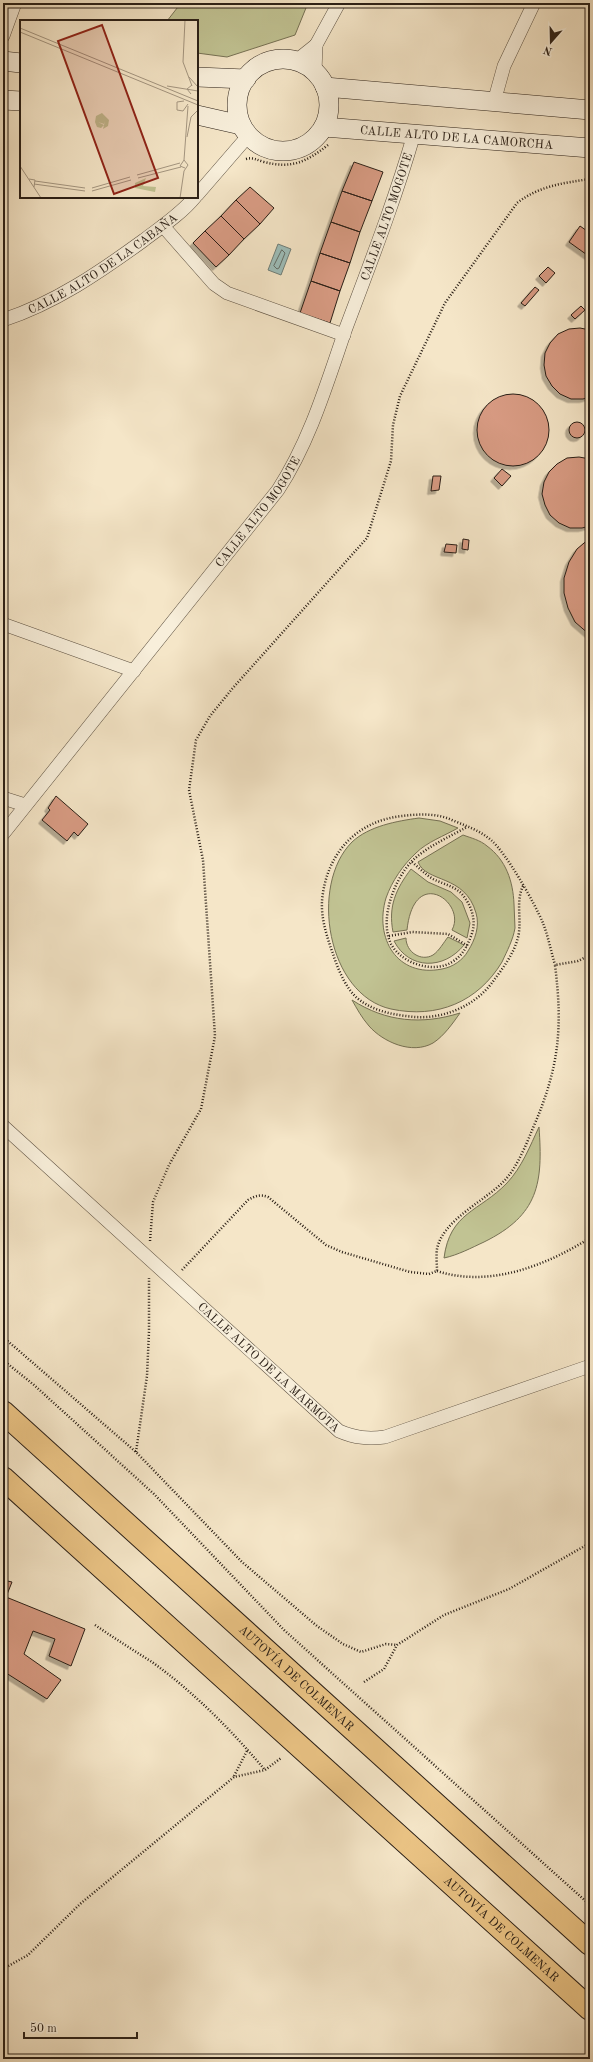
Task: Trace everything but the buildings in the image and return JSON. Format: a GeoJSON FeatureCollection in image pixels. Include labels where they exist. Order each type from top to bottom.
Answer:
{"type":"FeatureCollection","features":[{"type":"Feature","properties":{"kind":"highway","name":"AUTOVÍA DE COLMENAR"},"geometry":{"type":"LineString","coordinates":[[3,1412],[590,1944]]}},
{"type":"Feature","properties":{"kind":"highway","name":"AUTOVÍA DE COLMENAR"},"geometry":{"type":"LineString","coordinates":[[3,1478],[590,2009]]}},
{"type":"Feature","properties":{"kind":"street"},"geometry":{"type":"LineString","coordinates":[[3,36],[15,3]]}},
{"type":"Feature","properties":{"kind":"street"},"geometry":{"type":"LineString","coordinates":[[296,61],[316,45],[339,3]]}},
{"type":"Feature","properties":{"kind":"street"},"geometry":{"type":"LineString","coordinates":[[494,102],[504,66],[534,3]]}},
{"type":"Feature","properties":{"kind":"street"},"geometry":{"type":"LineString","coordinates":[[198,115],[245,130],[267,148],[289,151],[309,143],[324,127],[329,107],[320,79],[316,45]]}},
{"type":"Feature","properties":{"kind":"street"},"geometry":{"type":"LineString","coordinates":[[245,130],[237,101],[240,89],[252,72],[268,62],[278,60],[296,61],[320,79],[494,102],[590,110]]}},
{"type":"Feature","properties":{"kind":"street"},"geometry":{"type":"LineString","coordinates":[[3,61],[20,63]]}},
{"type":"Feature","properties":{"kind":"street"},"geometry":{"type":"LineString","coordinates":[[198,77],[246,79]]}},
{"type":"Feature","properties":{"kind":"street"},"geometry":{"type":"LineString","coordinates":[[3,100],[20,101]]}},
{"type":"Feature","properties":{"kind":"street","name":"CALLE ALTO DE LA CAMORCHA"},"geometry":{"type":"LineString","coordinates":[[324,127],[590,148]]}},
{"type":"Feature","properties":{"kind":"street","name":"CALLE ALTO DE LA CABAÑA"},"geometry":{"type":"LineString","coordinates":[[198,193],[245,130]]}},
{"type":"Feature","properties":{"kind":"street","name":"CALLE ALTO MOGOTE"},"geometry":{"type":"LineString","coordinates":[[3,834],[278,490],[290,471],[300,450],[344,335],[404,171],[414,134]]}},
{"type":"Feature","properties":{"kind":"street","name":"CALLE ALTO DE LA CABAÑA"},"geometry":{"type":"LineString","coordinates":[[3,320],[61,295],[105,269],[163,226],[194,198]]}},
{"type":"Feature","properties":{"kind":"street"},"geometry":{"type":"LineString","coordinates":[[163,226],[214,284],[227,293],[344,335]]}},
{"type":"Feature","properties":{"kind":"street"},"geometry":{"type":"LineString","coordinates":[[3,624],[134,671]]}},
{"type":"Feature","properties":{"kind":"street"},"geometry":{"type":"LineString","coordinates":[[3,798],[25,805]]}},
{"type":"Feature","properties":{"kind":"street","name":"CALLE ALTO DE LA MARMOTA"},"geometry":{"type":"LineString","coordinates":[[3,1126],[339,1430],[350,1436],[363,1438],[385,1437],[590,1366]]}},
{"type":"Feature","properties":{"kind":"path"},"geometry":{"type":"LineString","coordinates":[[136,1452],[147,1369],[149,1331],[149,1259],[153,1202],[169,1166],[201,1109],[216,1036],[203,860],[189,790],[196,740],[210,716],[232,689],[366,538],[391,461],[394,425],[400,396],[446,303],[517,203],[529,194],[555,184],[590,179]]}},
{"type":"Feature","properties":{"kind":"path"},"geometry":{"type":"LineString","coordinates":[[437,1271],[437,1250],[442,1236],[452,1223],[483,1200],[506,1178],[527,1144],[540,1114],[552,1075],[560,1025],[555,965],[543,923],[523,886],[492,841],[480,831],[449,818],[421,814],[387,818],[362,829],[344,843],[334,859],[326,880],[322,901],[323,921],[337,967],[356,997],[371,1008],[395,1015],[424,1017],[444,1014],[462,1008],[482,996],[494,980],[515,946],[519,932],[518,895],[523,886]]}},
{"type":"Feature","properties":{"kind":"path"},"geometry":{"type":"LineString","coordinates":[[412,862],[425,874],[452,886],[462,894],[470,906],[474,919],[474,930],[468,946],[460,956],[450,963],[437,966],[423,966],[412,963],[399,954],[392,944],[389,936],[388,912],[391,898],[402,876],[412,862],[428,849],[468,826]]}},
{"type":"Feature","properties":{"kind":"path"},"geometry":{"type":"LineString","coordinates":[[389,936],[412,932],[448,934],[468,946]]}},
{"type":"Feature","properties":{"kind":"path"},"geometry":{"type":"LineString","coordinates":[[555,965],[578,961],[590,955]]}},
{"type":"Feature","properties":{"kind":"path"},"geometry":{"type":"LineString","coordinates":[[172,1280],[248,1200],[262,1195],[268,1197],[326,1245],[342,1252],[410,1272],[428,1274],[437,1271],[450,1275],[466,1277],[489,1276],[514,1272],[537,1265],[574,1248],[590,1238]]}},
{"type":"Feature","properties":{"kind":"path"},"geometry":{"type":"LineString","coordinates":[[3,1337],[136,1452],[242,1562],[317,1626],[344,1644],[361,1652],[386,1644],[397,1645]]}},
{"type":"Feature","properties":{"kind":"path"},"geometry":{"type":"LineString","coordinates":[[3,1360],[34,1385],[154,1494],[284,1630],[590,1905]]}},
{"type":"Feature","properties":{"kind":"path"},"geometry":{"type":"LineString","coordinates":[[364,1682],[384,1669],[397,1645],[444,1615],[509,1589],[590,1543]]}},
{"type":"Feature","properties":{"kind":"path"},"geometry":{"type":"LineString","coordinates":[[95,1626],[153,1663],[202,1705],[248,1750],[266,1770]]}},
{"type":"Feature","properties":{"kind":"path"},"geometry":{"type":"LineString","coordinates":[[3,1969],[28,1955],[80,1904],[234,1777],[248,1750]]}},
{"type":"Feature","properties":{"kind":"path"},"geometry":{"type":"LineString","coordinates":[[234,1777],[266,1770],[281,1758]]}},
{"type":"Feature","properties":{"kind":"green space"},"geometry":{"type":"Polygon","coordinates":[[[181,3],[308,3],[295,35],[227,57],[198,53],[198,20],[168,20],[181,3]]]}},
{"type":"Feature","properties":{"kind":"green space"},"geometry":{"type":"Polygon","coordinates":[[[419,818],[440,821],[458,828],[430,842],[420,849],[402,868],[391,885],[386,898],[383,913],[383,927],[393,952],[401,961],[413,967],[426,970],[450,967],[460,960],[468,951],[475,938],[477,928],[476,913],[471,900],[455,885],[422,869],[418,862],[463,835],[484,844],[494,852],[504,864],[512,887],[515,928],[502,962],[481,988],[455,1004],[424,1012],[391,1009],[369,1000],[352,983],[339,961],[331,936],[329,910],[331,884],[339,861],[352,842],[359,836],[375,828],[419,818]]]}},
{"type":"Feature","properties":{"kind":"green space"},"geometry":{"type":"Polygon","coordinates":[[[411,869],[428,882],[451,892],[462,902],[470,923],[467,938],[452,930],[455,920],[452,909],[446,901],[438,895],[428,894],[419,898],[412,910],[407,930],[393,932],[392,914],[394,898],[411,869]]]}},
{"type":"Feature","properties":{"kind":"green space"},"geometry":{"type":"Polygon","coordinates":[[[448,937],[464,945],[447,959],[427,963],[417,962],[408,957],[400,951],[394,941],[406,938],[411,951],[419,956],[428,957],[433,955],[439,949],[448,937]]]}},
{"type":"Feature","properties":{"kind":"green space"},"geometry":{"type":"Polygon","coordinates":[[[352,1000],[378,1013],[404,1019],[432,1019],[460,1013],[445,1033],[433,1043],[416,1048],[407,1047],[390,1042],[375,1032],[364,1020],[352,1000]]]}},
{"type":"Feature","properties":{"kind":"green space"},"geometry":{"type":"Polygon","coordinates":[[[539,1127],[540,1165],[538,1181],[534,1195],[527,1209],[516,1221],[502,1232],[469,1249],[444,1258],[447,1243],[452,1231],[467,1214],[507,1183],[525,1156],[539,1127]]]}},
{"type":"Feature","properties":{"kind":"water"},"geometry":{"type":"Polygon","coordinates":[[[278,244],[291,249],[281,275],[268,270],[278,244]]]}}]}
